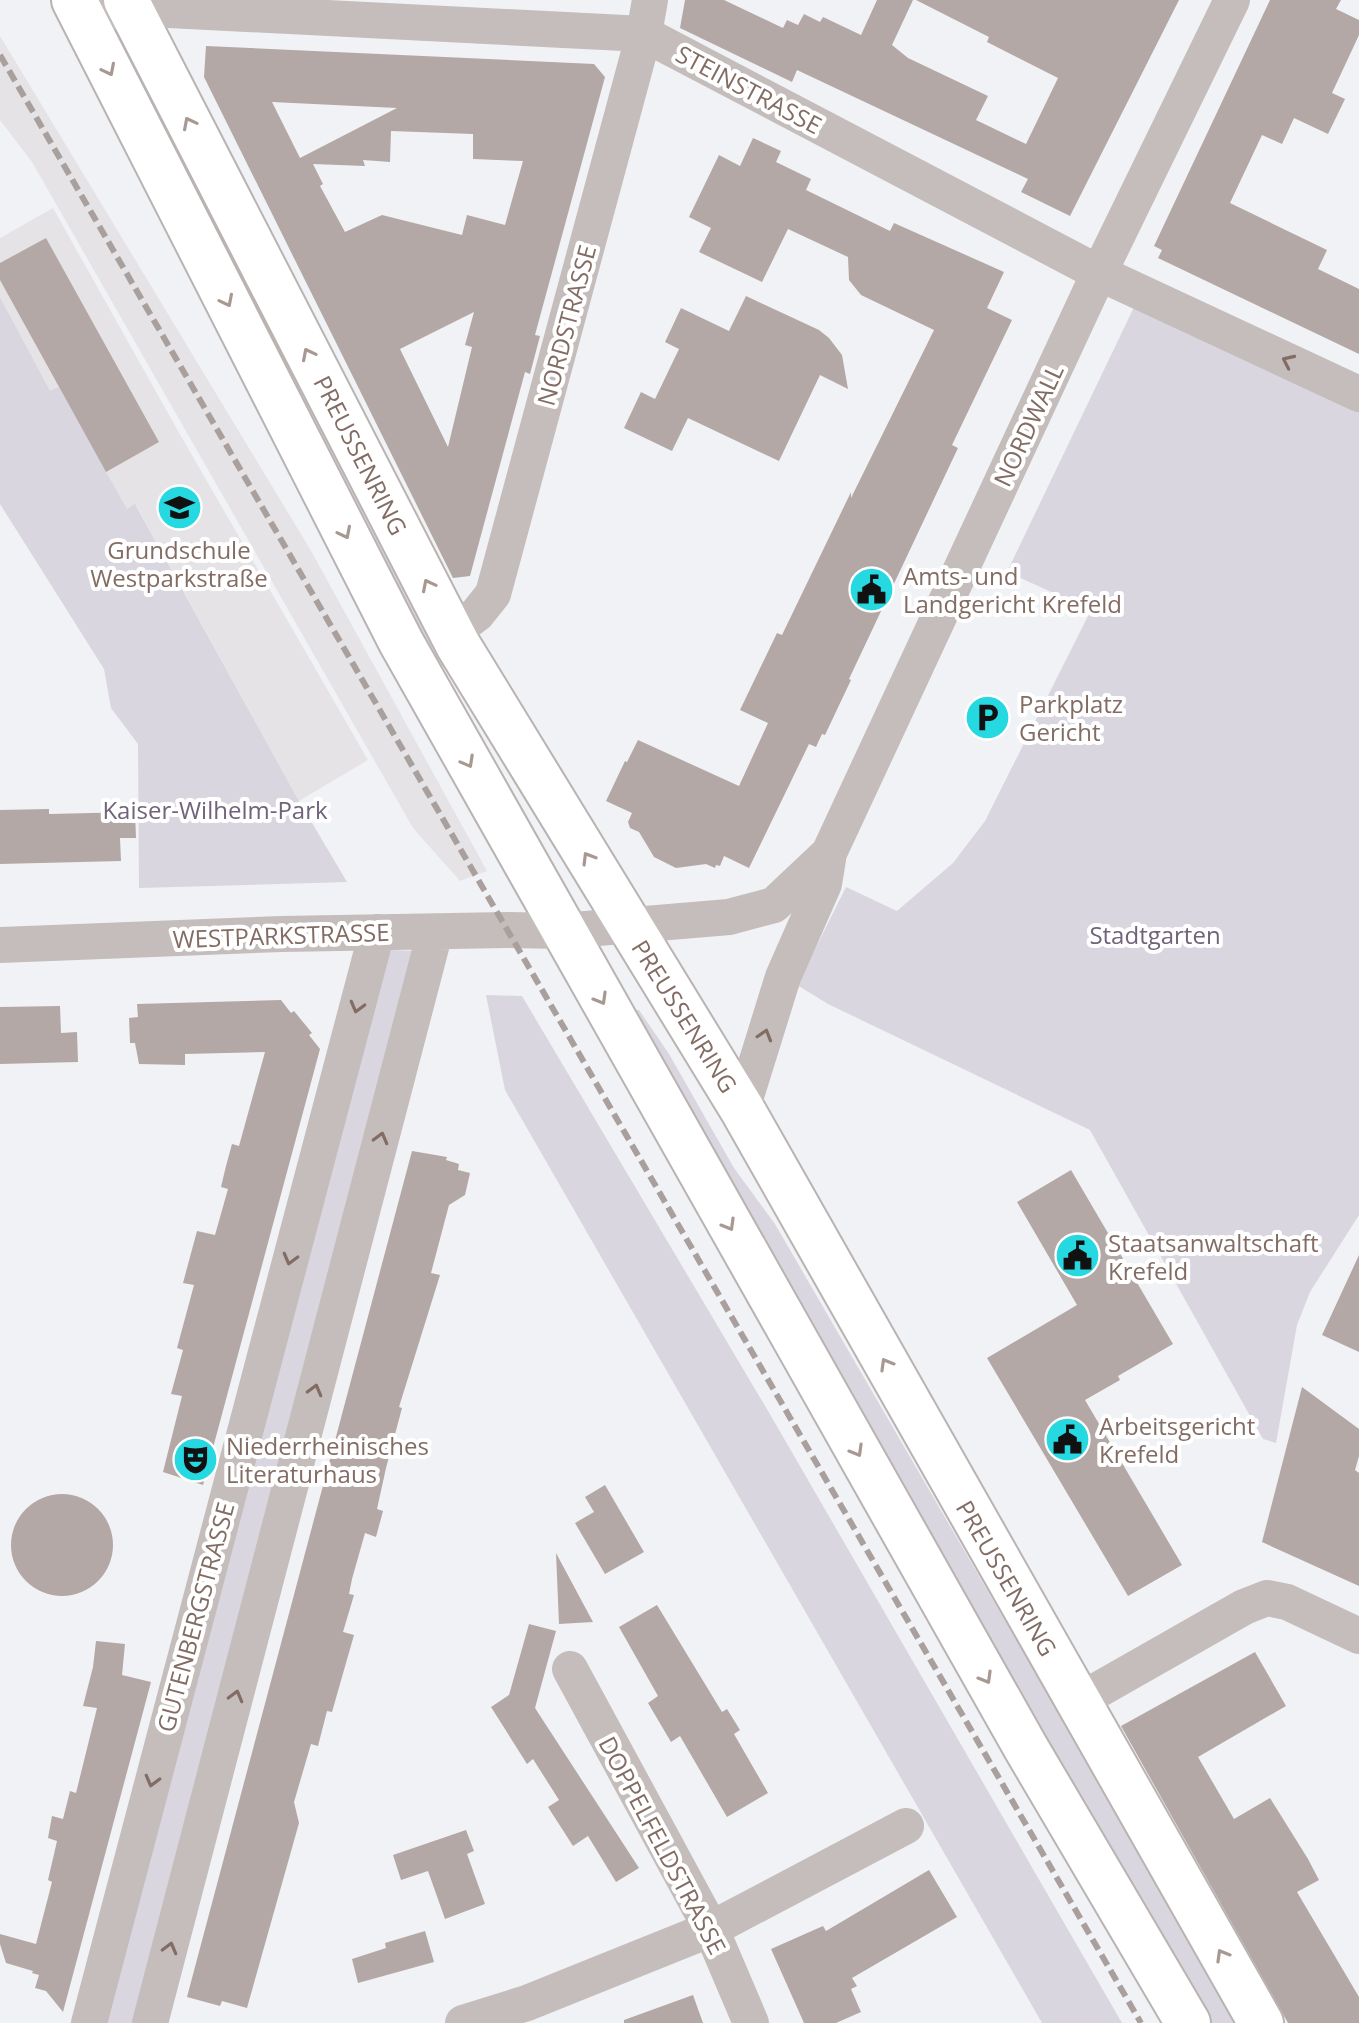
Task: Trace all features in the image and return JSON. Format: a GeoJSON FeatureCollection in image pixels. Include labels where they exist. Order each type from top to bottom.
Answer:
{"type":"FeatureCollection","features":[{"type":"Feature","properties":{"kind":"main road","name":"PREUSSENRING"},"geometry":{"type":"LineString","coordinates":[[128,4],[452,633],[742,1109],[1261,2023]]}},
{"type":"Feature","properties":{"kind":"main road","name":"PREUSSENRING"},"geometry":{"type":"LineString","coordinates":[[78,9],[401,642],[1026,1748],[1188,2023]]}},
{"type":"Feature","properties":{"kind":"street","name":"NORDWALL"},"geometry":{"type":"LineString","coordinates":[[742,1109],[783,977],[824,884],[829,853],[1099,273],[1232,0]]}},
{"type":"Feature","properties":{"kind":"street","name":"STEINSTRASSE"},"geometry":{"type":"LineString","coordinates":[[78,9],[128,4],[647,17],[1099,273],[1359,394]]}},
{"type":"Feature","properties":{"kind":"street","name":"NORDSTRASSE"},"geometry":{"type":"LineString","coordinates":[[452,633],[477,614],[493,594],[647,17]]}},
{"type":"Feature","properties":{"kind":"street","name":"NORDWALL"},"geometry":{"type":"LineString","coordinates":[[562,931],[729,917],[774,905],[829,853]]}},
{"type":"Feature","properties":{"kind":"street","name":"WESTPARKSTRASSE"},"geometry":{"type":"LineString","coordinates":[[0,945],[377,932],[562,931]]}},
{"type":"Feature","properties":{"kind":"street","name":"GUTENBERGSTRASSE"},"geometry":{"type":"LineString","coordinates":[[89,2023],[377,932]]}},
{"type":"Feature","properties":{"kind":"street"},"geometry":{"type":"LineString","coordinates":[[150,2023],[435,932]]}},
{"type":"Feature","properties":{"kind":"street"},"geometry":{"type":"LineString","coordinates":[[1077,1702],[1244,1607],[1267,1598],[1287,1602],[1359,1636]]}},
{"type":"Feature","properties":{"kind":"street","name":"DOPPELFELDSTRASSE"},"geometry":{"type":"LineString","coordinates":[[570,1669],[711,1929],[751,2023]]}},
{"type":"Feature","properties":{"kind":"street"},"geometry":{"type":"LineString","coordinates":[[463,2023],[527,2003],[711,1929],[906,1826]]}},
{"type":"Feature","properties":{"kind":"shaded area"},"geometry":{"type":"Polygon","coordinates":[[[0,36],[310,549],[487,871],[460,881],[413,828],[32,162],[0,120],[0,36]]]}},
{"type":"Feature","properties":{"kind":"shaded area","name":"Grundschule Westparkstraße"},"geometry":{"type":"Polygon","coordinates":[[[53,208],[368,760],[299,801],[136,505],[127,509],[60,388],[50,392],[0,297],[0,238],[53,208]]]}},
{"type":"Feature","properties":{"kind":"green space"},"geometry":{"type":"Polygon","coordinates":[[[131,39],[446,665],[434,668],[115,40],[131,39]]]}},
{"type":"Feature","properties":{"kind":"green space","name":"Kaiser-Wilhelm-Park"},"geometry":{"type":"Polygon","coordinates":[[[0,297],[50,391],[59,387],[127,509],[135,504],[347,882],[139,888],[138,744],[111,708],[104,669],[0,504],[0,297]]]}},
{"type":"Feature","properties":{"kind":"green space","name":"Stadtgarten"},"geometry":{"type":"Polygon","coordinates":[[[1136,303],[1359,412],[1359,1215],[1310,1292],[1297,1325],[1276,1443],[1263,1439],[1090,1130],[828,1004],[797,985],[846,887],[897,911],[953,863],[985,821],[1091,610],[1007,572],[1136,303]]]}},
{"type":"Feature","properties":{"kind":"green space"},"geometry":{"type":"Polygon","coordinates":[[[388,950],[423,951],[138,2023],[106,2023],[388,950]]]}},
{"type":"Feature","properties":{"kind":"green space"},"geometry":{"type":"Polygon","coordinates":[[[486,995],[522,996],[771,1416],[1122,2023],[1042,2023],[505,1090],[486,995]]]}},
{"type":"Feature","properties":{"kind":"green space"},"geometry":{"type":"Polygon","coordinates":[[[625,1010],[639,1010],[669,1054],[734,1168],[775,1224],[1238,2023],[1206,2023],[625,1010]]]}},
{"type":"Feature","properties":{"kind":"building"},"geometry":{"type":"Polygon","coordinates":[[[685,0],[724,0],[783,28],[787,20],[798,25],[804,14],[820,22],[823,17],[861,35],[877,0],[913,0],[892,45],[908,58],[988,96],[976,120],[1026,144],[1058,78],[987,42],[989,37],[916,0],[1179,0],[1070,216],[1021,192],[1028,179],[797,70],[792,82],[680,28],[685,0]]]}},
{"type":"Feature","properties":{"kind":"building"},"geometry":{"type":"Polygon","coordinates":[[[1270,0],[1341,0],[1336,9],[1359,20],[1359,35],[1332,93],[1345,99],[1328,134],[1294,118],[1282,144],[1262,135],[1230,203],[1327,250],[1318,269],[1359,289],[1359,354],[1158,258],[1162,250],[1154,246],[1270,0]]]}},
{"type":"Feature","properties":{"kind":"building"},"geometry":{"type":"Polygon","coordinates":[[[206,46],[594,64],[605,77],[535,335],[540,336],[530,374],[525,372],[470,576],[453,578],[204,77],[206,46]],[[272,102],[300,158],[397,108],[272,102]],[[391,131],[390,162],[363,160],[365,166],[313,164],[323,184],[320,186],[345,232],[382,215],[462,235],[467,215],[505,225],[523,161],[473,159],[473,134],[391,131]],[[474,312],[400,349],[448,447],[472,347],[465,345],[474,312]]]}},
{"type":"Feature","properties":{"kind":"building"},"geometry":{"type":"Polygon","coordinates":[[[753,138],[781,151],[776,162],[811,179],[806,190],[890,231],[894,223],[1004,272],[987,308],[1012,320],[952,445],[958,448],[825,735],[822,734],[816,747],[809,744],[749,868],[724,856],[720,866],[716,865],[715,868],[706,864],[676,868],[654,857],[639,832],[630,828],[628,822],[632,813],[606,801],[625,761],[638,740],[739,786],[768,723],[740,710],[777,633],[782,635],[934,330],[861,295],[849,280],[848,257],[788,229],[762,282],[699,252],[711,228],[689,217],[719,155],[740,166],[753,138]]]}},
{"type":"Feature","properties":{"kind":"building"},"geometry":{"type":"Polygon","coordinates":[[[46,238],[159,442],[106,472],[0,280],[0,263],[46,238]]]}},
{"type":"Feature","properties":{"kind":"building"},"geometry":{"type":"Polygon","coordinates":[[[746,296],[819,330],[829,338],[842,355],[848,389],[820,375],[779,461],[688,418],[672,451],[624,428],[641,392],[655,399],[679,349],[665,342],[681,308],[729,331],[746,296]]]}},
{"type":"Feature","properties":{"kind":"building"},"geometry":{"type":"Polygon","coordinates":[[[49,809],[49,814],[135,812],[136,838],[120,838],[121,861],[0,864],[0,810],[49,809]]]}},
{"type":"Feature","properties":{"kind":"building"},"geometry":{"type":"Polygon","coordinates":[[[281,1000],[312,1033],[309,1035],[320,1049],[203,1485],[163,1472],[182,1396],[171,1394],[183,1350],[177,1348],[194,1285],[183,1283],[197,1231],[215,1235],[228,1189],[221,1187],[232,1144],[239,1146],[265,1052],[185,1054],[185,1065],[139,1064],[135,1043],[130,1043],[129,1018],[138,1017],[137,1004],[281,1000]]]}},
{"type":"Feature","properties":{"kind":"building"},"geometry":{"type":"Polygon","coordinates":[[[60,1006],[61,1033],[77,1032],[78,1062],[0,1064],[0,1007],[60,1006]]]}},
{"type":"Feature","properties":{"kind":"building"},"geometry":{"type":"Polygon","coordinates":[[[412,1151],[447,1157],[446,1160],[459,1164],[458,1170],[470,1173],[465,1195],[449,1205],[431,1273],[440,1275],[399,1407],[402,1408],[377,1509],[383,1511],[376,1537],[365,1533],[352,1579],[349,1594],[354,1595],[343,1632],[354,1635],[332,1712],[327,1711],[318,1746],[311,1744],[294,1802],[299,1823],[247,2008],[222,2001],[220,2006],[187,1997],[412,1151]]]}},
{"type":"Feature","properties":{"kind":"building"},"geometry":{"type":"Polygon","coordinates":[[[1071,1170],[1173,1344],[1118,1376],[1120,1380],[1085,1400],[1182,1565],[1128,1596],[987,1358],[1077,1305],[1017,1202],[1071,1170]]]}},
{"type":"Feature","properties":{"kind":"building"},"geometry":{"type":"Polygon","coordinates":[[[1359,1255],[1359,1352],[1322,1335],[1359,1255]]]}},
{"type":"Feature","properties":{"kind":"building"},"geometry":{"type":"Polygon","coordinates":[[[1302,1387],[1359,1429],[1359,1456],[1355,1470],[1359,1473],[1359,1586],[1262,1542],[1302,1387]]]}},
{"type":"Feature","properties":{"kind":"building"},"geometry":{"type":"Polygon","coordinates":[[[605,1485],[644,1552],[605,1574],[575,1523],[594,1512],[585,1497],[605,1485]]]}},
{"type":"Feature","properties":{"kind":"building"},"geometry":{"type":"Polygon","coordinates":[[[62,1494],[81,1498],[98,1509],[109,1526],[113,1545],[109,1564],[98,1581],[81,1592],[62,1596],[43,1592],[26,1581],[15,1564],[11,1545],[15,1526],[26,1509],[43,1498],[62,1494]]]}},
{"type":"Feature","properties":{"kind":"building"},"geometry":{"type":"Polygon","coordinates":[[[556,1553],[593,1622],[559,1624],[556,1553]]]}},
{"type":"Feature","properties":{"kind":"building"},"geometry":{"type":"Polygon","coordinates":[[[657,1605],[722,1712],[727,1709],[740,1730],[734,1734],[768,1793],[727,1817],[680,1736],[671,1742],[648,1703],[658,1696],[619,1627],[657,1605]]]}},
{"type":"Feature","properties":{"kind":"building"},"geometry":{"type":"Polygon","coordinates":[[[529,1624],[556,1631],[535,1708],[639,1868],[616,1882],[588,1836],[573,1846],[548,1807],[559,1800],[533,1759],[527,1764],[491,1707],[509,1695],[529,1624]]]}},
{"type":"Feature","properties":{"kind":"building"},"geometry":{"type":"Polygon","coordinates":[[[96,1641],[125,1644],[122,1675],[151,1682],[63,2012],[46,1991],[35,1988],[39,1975],[6,1963],[0,1934],[36,1944],[52,1882],[48,1880],[57,1841],[48,1838],[52,1816],[63,1819],[70,1791],[76,1793],[97,1708],[83,1706],[96,1641]]]}},
{"type":"Feature","properties":{"kind":"building"},"geometry":{"type":"Polygon","coordinates":[[[1255,1652],[1286,1706],[1198,1757],[1234,1819],[1270,1798],[1308,1859],[1319,1880],[1297,1892],[1359,1997],[1359,2023],[1288,2023],[1121,1726],[1255,1652]]]}},
{"type":"Feature","properties":{"kind":"building"},"geometry":{"type":"Polygon","coordinates":[[[466,1830],[474,1851],[467,1854],[485,1904],[445,1919],[428,1871],[401,1880],[393,1855],[466,1830]]]}},
{"type":"Feature","properties":{"kind":"building"},"geometry":{"type":"Polygon","coordinates":[[[929,1870],[957,1917],[852,1978],[857,1986],[851,1989],[861,2012],[836,2023],[804,2023],[771,1949],[823,1926],[826,1931],[929,1870]]]}},
{"type":"Feature","properties":{"kind":"building"},"geometry":{"type":"Polygon","coordinates":[[[425,1931],[434,1962],[358,1983],[352,1959],[386,1948],[385,1943],[425,1931]]]}},
{"type":"Feature","properties":{"kind":"building"},"geometry":{"type":"Polygon","coordinates":[[[693,1995],[703,2023],[624,2023],[624,2020],[693,1995]]]}},
{"type":"Feature","properties":{"kind":"railway"},"geometry":{"type":"LineString","coordinates":[[0,55],[1141,2023]]}},
{"type":"Feature","properties":{"kind":"place","name":"Grundschule Westparkstraße"},"geometry":{"type":"Point","coordinates":[179,507]}},
{"type":"Feature","properties":{"kind":"place","name":"Amts- und Landgericht Krefeld"},"geometry":{"type":"Point","coordinates":[872,589]}},
{"type":"Feature","properties":{"kind":"place","name":"Parkplatz Gericht"},"geometry":{"type":"Point","coordinates":[988,717]}},
{"type":"Feature","properties":{"kind":"place","name":"Staatsanwaltschaft Krefeld"},"geometry":{"type":"Point","coordinates":[1077,1256]}},
{"type":"Feature","properties":{"kind":"place","name":"Arbeitsgericht Krefeld"},"geometry":{"type":"Point","coordinates":[1068,1439]}},
{"type":"Feature","properties":{"kind":"place","name":"Niederrheinisches Literaturhaus"},"geometry":{"type":"Point","coordinates":[195,1459]}}]}
